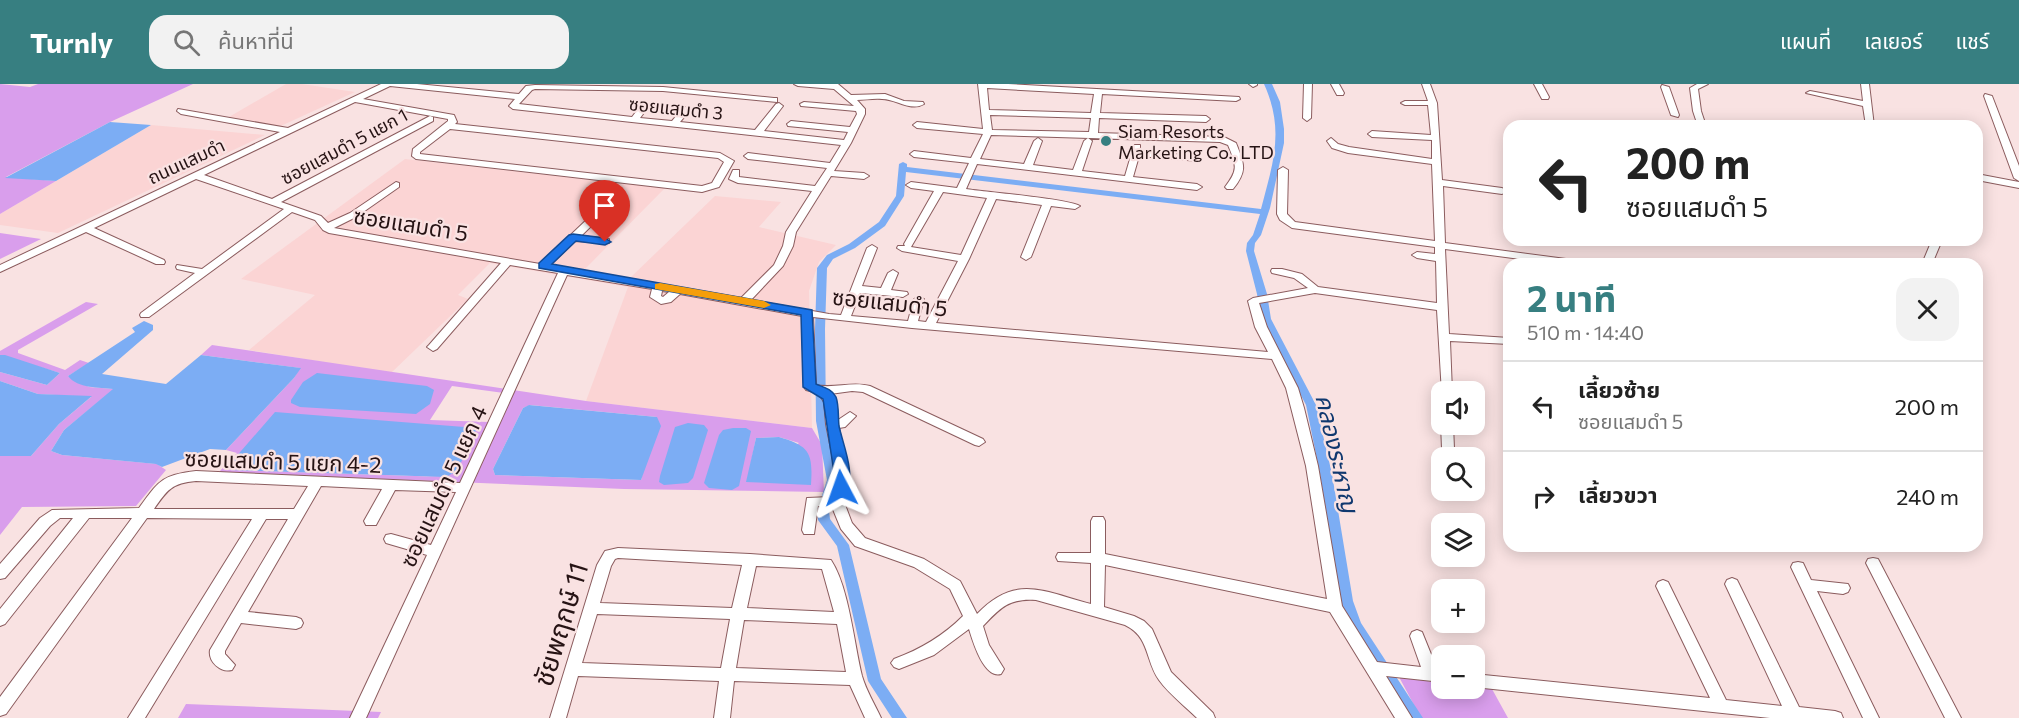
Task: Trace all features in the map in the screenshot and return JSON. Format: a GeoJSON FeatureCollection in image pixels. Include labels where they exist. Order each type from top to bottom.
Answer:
{"type":"FeatureCollection","features":[{"type":"Feature","properties":{"kind":"street","name":"ถนนแสมดำ"},"geometry":{"type":"LineString","coordinates":[[0,268],[387,84]]}},
{"type":"Feature","properties":{"kind":"street","name":"ซอยแสมดำ 3"},"geometry":{"type":"LineString","coordinates":[[393,84],[520,98]]}},
{"type":"Feature","properties":{"kind":"street"},"geometry":{"type":"LineString","coordinates":[[744,301],[778,266],[788,246],[791,232],[848,143],[861,114],[861,109],[834,86],[798,84]]}},
{"type":"Feature","properties":{"kind":"street"},"geometry":{"type":"LineString","coordinates":[[1307,118],[1308,84]]}},
{"type":"Feature","properties":{"kind":"street"},"geometry":{"type":"LineString","coordinates":[[1335,84],[1340,93]]}},
{"type":"Feature","properties":{"kind":"street"},"geometry":{"type":"LineString","coordinates":[[1426,84],[1433,103],[1436,138],[1446,381]]}},
{"type":"Feature","properties":{"kind":"street"},"geometry":{"type":"LineString","coordinates":[[1538,84],[1545,97]]}},
{"type":"Feature","properties":{"kind":"street"},"geometry":{"type":"LineString","coordinates":[[1683,111],[1694,88],[1704,84]]}},
{"type":"Feature","properties":{"kind":"street"},"geometry":{"type":"LineString","coordinates":[[1865,84],[1869,120]]}},
{"type":"Feature","properties":{"kind":"street"},"geometry":{"type":"LineString","coordinates":[[962,188],[988,132],[982,85],[1236,99]]}},
{"type":"Feature","properties":{"kind":"street","name":"ซอยแสมดำ 3"},"geometry":{"type":"LineString","coordinates":[[757,134],[777,103],[665,87],[550,86],[532,87],[513,106],[757,134],[848,143]]}},
{"type":"Feature","properties":{"kind":"street"},"geometry":{"type":"LineString","coordinates":[[1665,87],[1683,111],[1694,120]]}},
{"type":"Feature","properties":{"kind":"street"},"geometry":{"type":"LineString","coordinates":[[1076,174],[1091,138],[1098,92]]}},
{"type":"Feature","properties":{"kind":"street"},"geometry":{"type":"LineString","coordinates":[[1810,93],[1866,104]]}},
{"type":"Feature","properties":{"kind":"street"},"geometry":{"type":"LineString","coordinates":[[850,98],[885,96],[903,103],[920,104]]}},
{"type":"Feature","properties":{"kind":"street"},"geometry":{"type":"LineString","coordinates":[[1988,96],[2019,178]]}},
{"type":"Feature","properties":{"kind":"street"},"geometry":{"type":"LineString","coordinates":[[355,100],[451,117],[453,122],[447,126],[417,151],[416,156],[702,189],[716,185],[729,161],[720,156],[447,126]]}},
{"type":"Feature","properties":{"kind":"street"},"geometry":{"type":"LineString","coordinates":[[1405,103],[1433,103]]}},
{"type":"Feature","properties":{"kind":"street"},"geometry":{"type":"LineString","coordinates":[[804,104],[861,109]]}},
{"type":"Feature","properties":{"kind":"street"},"geometry":{"type":"LineString","coordinates":[[634,120],[645,106]]}},
{"type":"Feature","properties":{"kind":"street"},"geometry":{"type":"LineString","coordinates":[[674,124],[686,110]]}},
{"type":"Feature","properties":{"kind":"street"},"geometry":{"type":"LineString","coordinates":[[182,111],[289,131]]}},
{"type":"Feature","properties":{"kind":"street"},"geometry":{"type":"LineString","coordinates":[[985,112],[1206,119]]}},
{"type":"Feature","properties":{"kind":"street","name":"ซอยแสมดำ 5 แยก 1"},"geometry":{"type":"LineString","coordinates":[[273,201],[430,119]]}},
{"type":"Feature","properties":{"kind":"street"},"geometry":{"type":"LineString","coordinates":[[791,124],[854,130]]}},
{"type":"Feature","properties":{"kind":"street"},"geometry":{"type":"LineString","coordinates":[[917,125],[1091,138],[1228,141],[1232,143],[1239,167],[1237,180],[1230,187]]}},
{"type":"Feature","properties":{"kind":"street"},"geometry":{"type":"LineString","coordinates":[[1372,134],[1436,138]]}},
{"type":"Feature","properties":{"kind":"street"},"geometry":{"type":"LineString","coordinates":[[1027,168],[1038,141]]}},
{"type":"Feature","properties":{"kind":"street"},"geometry":{"type":"LineString","coordinates":[[1330,141],[1340,148],[1357,152],[1436,162]]}},
{"type":"Feature","properties":{"kind":"street"},"geometry":{"type":"LineString","coordinates":[[1128,180],[1137,150],[1196,159]]}},
{"type":"Feature","properties":{"kind":"street"},"geometry":{"type":"LineString","coordinates":[[914,154],[974,165],[1027,168],[1197,187]]}},
{"type":"Feature","properties":{"kind":"street"},"geometry":{"type":"LineString","coordinates":[[748,156],[831,169],[864,177]]}},
{"type":"Feature","properties":{"kind":"street"},"geometry":{"type":"LineString","coordinates":[[1283,170],[1281,214],[1292,225],[1440,245],[1508,258]]}},
{"type":"Feature","properties":{"kind":"street"},"geometry":{"type":"LineString","coordinates":[[736,172],[734,179],[738,180],[817,189]]}},
{"type":"Feature","properties":{"kind":"street","name":"ซอยแสมดำ 5"},"geometry":{"type":"LineString","coordinates":[[195,176],[318,218],[326,228],[658,286],[655,297],[661,301],[667,300],[678,290],[829,317],[1276,356]]}},
{"type":"Feature","properties":{"kind":"street"},"geometry":{"type":"LineString","coordinates":[[1983,178],[2019,186]]}},
{"type":"Feature","properties":{"kind":"street"},"geometry":{"type":"LineString","coordinates":[[1437,182],[1502,191]]}},
{"type":"Feature","properties":{"kind":"street"},"geometry":{"type":"LineString","coordinates":[[326,228],[353,215],[396,185]]}},
{"type":"Feature","properties":{"kind":"street"},"geometry":{"type":"LineString","coordinates":[[911,185],[940,189],[962,188],[992,196],[1075,206]]}},
{"type":"Feature","properties":{"kind":"street"},"geometry":{"type":"LineString","coordinates":[[940,189],[906,246],[964,259]]}},
{"type":"Feature","properties":{"kind":"street"},"geometry":{"type":"LineString","coordinates":[[543,266],[619,194]]}},
{"type":"Feature","properties":{"kind":"street"},"geometry":{"type":"LineString","coordinates":[[929,326],[964,259],[992,196]]}},
{"type":"Feature","properties":{"kind":"street"},"geometry":{"type":"LineString","coordinates":[[1026,257],[1048,202]]}},
{"type":"Feature","properties":{"kind":"street"},"geometry":{"type":"LineString","coordinates":[[146,315],[292,208]]}},
{"type":"Feature","properties":{"kind":"street"},"geometry":{"type":"LineString","coordinates":[[86,228],[160,262]]}},
{"type":"Feature","properties":{"kind":"street"},"geometry":{"type":"LineString","coordinates":[[573,238],[605,242]]}},
{"type":"Feature","properties":{"kind":"street"},"geometry":{"type":"LineString","coordinates":[[845,318],[873,248]]}},
{"type":"Feature","properties":{"kind":"street"},"geometry":{"type":"LineString","coordinates":[[1417,255],[1440,258]]}},
{"type":"Feature","properties":{"kind":"street"},"geometry":{"type":"LineString","coordinates":[[433,347],[509,260]]}},
{"type":"Feature","properties":{"kind":"street"},"geometry":{"type":"LineString","coordinates":[[181,267],[203,272]]}},
{"type":"Feature","properties":{"kind":"street","name":"ซอยแสมดำ 5 แยก 4"},"geometry":{"type":"LineString","coordinates":[[358,718],[564,270]]}},
{"type":"Feature","properties":{"kind":"street"},"geometry":{"type":"LineString","coordinates":[[1276,271],[1308,280],[1316,291]]}},
{"type":"Feature","properties":{"kind":"street"},"geometry":{"type":"LineString","coordinates":[[885,292],[893,273]]}},
{"type":"Feature","properties":{"kind":"street"},"geometry":{"type":"LineString","coordinates":[[856,289],[903,294]]}},
{"type":"Feature","properties":{"kind":"street"},"geometry":{"type":"LineString","coordinates":[[1404,718],[1381,669],[1335,607],[1307,443],[1292,388],[1256,315],[1253,302],[1316,291],[1442,307]]}},
{"type":"Feature","properties":{"kind":"street"},"geometry":{"type":"LineString","coordinates":[[912,325],[919,298]]}},
{"type":"Feature","properties":{"kind":"street"},"geometry":{"type":"LineString","coordinates":[[808,313],[810,387],[822,391],[852,387],[866,389],[979,442]]}},
{"type":"Feature","properties":{"kind":"street"},"geometry":{"type":"LineString","coordinates":[[1444,337],[1503,341]]}},
{"type":"Feature","properties":{"kind":"street"},"geometry":{"type":"LineString","coordinates":[[822,391],[829,398],[842,475],[837,502],[843,519],[860,542],[920,563],[955,585],[982,647],[996,669]]}},
{"type":"Feature","properties":{"kind":"street"},"geometry":{"type":"LineString","coordinates":[[832,424],[841,424],[850,416]]}},
{"type":"Feature","properties":{"kind":"street","name":"ซอยแสมดำ 5 แยก 4-2"},"geometry":{"type":"LineString","coordinates":[[0,709],[165,484],[183,476],[465,488]]}},
{"type":"Feature","properties":{"kind":"street"},"geometry":{"type":"LineString","coordinates":[[227,665],[217,656],[317,481]]}},
{"type":"Feature","properties":{"kind":"street"},"geometry":{"type":"LineString","coordinates":[[371,521],[391,485]]}},
{"type":"Feature","properties":{"kind":"street"},"geometry":{"type":"LineString","coordinates":[[809,531],[812,501],[837,502]]}},
{"type":"Feature","properties":{"kind":"street"},"geometry":{"type":"LineString","coordinates":[[0,574],[45,522],[57,513],[297,514]]}},
{"type":"Feature","properties":{"kind":"street"},"geometry":{"type":"LineString","coordinates":[[0,620],[85,513]]}},
{"type":"Feature","properties":{"kind":"street"},"geometry":{"type":"LineString","coordinates":[[136,718],[263,513]]}},
{"type":"Feature","properties":{"kind":"street"},"geometry":{"type":"LineString","coordinates":[[1096,611],[1098,521]]}},
{"type":"Feature","properties":{"kind":"street"},"geometry":{"type":"LineString","coordinates":[[391,539],[436,552]]}},
{"type":"Feature","properties":{"kind":"street","name":"ชัยพฤกษ์ 11"},"geometry":{"type":"LineString","coordinates":[[558,718],[606,559],[618,554],[750,559]]}},
{"type":"Feature","properties":{"kind":"street"},"geometry":{"type":"LineString","coordinates":[[1063,557],[1128,563],[1335,607]]}},
{"type":"Feature","properties":{"kind":"street"},"geometry":{"type":"LineString","coordinates":[[722,718],[726,675],[750,559],[826,564],[830,570],[843,618],[855,680],[873,718]]}},
{"type":"Feature","properties":{"kind":"street"},"geometry":{"type":"LineString","coordinates":[[1873,563],[1953,718]]}},
{"type":"Feature","properties":{"kind":"street"},"geometry":{"type":"LineString","coordinates":[[1798,567],[1871,718]]}},
{"type":"Feature","properties":{"kind":"street"},"geometry":{"type":"LineString","coordinates":[[1732,584],[1794,714]]}},
{"type":"Feature","properties":{"kind":"street"},"geometry":{"type":"LineString","coordinates":[[1807,585],[1843,588]]}},
{"type":"Feature","properties":{"kind":"street"},"geometry":{"type":"LineString","coordinates":[[1663,586],[1722,707]]}},
{"type":"Feature","properties":{"kind":"street"},"geometry":{"type":"LineString","coordinates":[[899,663],[921,656],[941,645],[1000,601],[1017,594],[1042,595],[1129,620],[1139,625],[1147,633],[1165,676],[1207,718]]}},
{"type":"Feature","properties":{"kind":"street"},"geometry":{"type":"LineString","coordinates":[[591,608],[843,618]]}},
{"type":"Feature","properties":{"kind":"street"},"geometry":{"type":"LineString","coordinates":[[238,617],[296,623]]}},
{"type":"Feature","properties":{"kind":"street"},"geometry":{"type":"LineString","coordinates":[[1417,636],[1431,664]]}},
{"type":"Feature","properties":{"kind":"street"},"geometry":{"type":"LineString","coordinates":[[572,669],[855,680]]}},
{"type":"Feature","properties":{"kind":"street"},"geometry":{"type":"LineString","coordinates":[[1381,669],[1431,675]]}},
{"type":"Feature","properties":{"kind":"street"},"geometry":{"type":"LineString","coordinates":[[1485,681],[1835,718]]}},
{"type":"Feature","properties":{"kind":"shaded area"},"geometry":{"type":"Polygon","coordinates":[[[0,84],[30,87],[38,84],[193,84],[110,122],[6,177],[56,181],[0,214],[0,84]]]}},
{"type":"Feature","properties":{"kind":"shaded area"},"geometry":{"type":"Polygon","coordinates":[[[286,84],[302,84],[355,92],[272,130],[222,121],[286,84]]]}},
{"type":"Feature","properties":{"kind":"shaded area"},"geometry":{"type":"Polygon","coordinates":[[[151,125],[265,135],[58,233],[0,225],[0,214],[151,125]]]}},
{"type":"Feature","properties":{"kind":"shaded area"},"geometry":{"type":"Polygon","coordinates":[[[405,159],[665,188],[585,269],[631,277],[715,196],[781,202],[759,227],[836,245],[819,262],[809,291],[812,428],[586,401],[628,287],[490,263],[458,295],[468,299],[391,373],[249,350],[315,295],[241,279],[405,159]]]}},
{"type":"Feature","properties":{"kind":"shaded area"},"geometry":{"type":"Polygon","coordinates":[[[0,233],[41,239],[0,259],[0,233]]]}},
{"type":"Feature","properties":{"kind":"shaded area"},"geometry":{"type":"Polygon","coordinates":[[[86,302],[98,304],[18,350],[18,353],[65,370],[80,360],[89,363],[68,376],[89,387],[114,389],[64,430],[51,451],[62,455],[157,464],[166,470],[136,506],[22,507],[0,535],[0,456],[31,456],[59,424],[91,397],[38,394],[0,381],[0,372],[47,385],[60,373],[0,355],[0,351],[86,302]]]}},
{"type":"Feature","properties":{"kind":"shaded area"},"geometry":{"type":"Polygon","coordinates":[[[212,345],[586,401],[812,428],[822,445],[824,492],[624,489],[219,472],[237,453],[226,450],[294,378],[300,368],[201,355],[212,345]],[[452,386],[430,420],[489,422],[504,393],[452,386]],[[530,405],[523,408],[493,469],[495,475],[641,480],[657,417],[530,405]],[[779,437],[756,438],[747,482],[799,443],[779,437]],[[228,466],[231,470],[446,477],[228,466]]]}},
{"type":"Feature","properties":{"kind":"shaded area"},"geometry":{"type":"Polygon","coordinates":[[[1399,677],[1431,682],[1431,699],[1485,699],[1485,688],[1492,689],[1508,718],[1421,718],[1399,677]]]}},
{"type":"Feature","properties":{"kind":"shaded area"},"geometry":{"type":"Polygon","coordinates":[[[186,704],[381,712],[378,718],[178,718],[186,704]]]}},
{"type":"Feature","properties":{"kind":"water"},"geometry":{"type":"Polygon","coordinates":[[[110,122],[151,125],[56,181],[5,178],[110,122]]]}},
{"type":"Feature","properties":{"kind":"water"},"geometry":{"type":"Polygon","coordinates":[[[144,321],[153,325],[153,330],[102,374],[166,384],[201,355],[301,368],[226,450],[210,449],[162,467],[156,464],[62,455],[51,451],[64,430],[113,389],[83,385],[68,376],[135,332],[132,328],[144,321]]]}},
{"type":"Feature","properties":{"kind":"water"},"geometry":{"type":"Polygon","coordinates":[[[0,355],[60,373],[47,385],[0,372],[0,355]]]}},
{"type":"Feature","properties":{"kind":"water"},"geometry":{"type":"Polygon","coordinates":[[[317,373],[427,386],[434,390],[430,404],[416,414],[300,407],[291,403],[303,382],[317,373]]]}},
{"type":"Feature","properties":{"kind":"water"},"geometry":{"type":"Polygon","coordinates":[[[0,381],[38,394],[92,396],[59,424],[31,456],[0,456],[0,381]]]}},
{"type":"Feature","properties":{"kind":"water"},"geometry":{"type":"Polygon","coordinates":[[[529,405],[657,417],[661,426],[641,480],[495,475],[493,469],[523,408],[529,405]]]}},
{"type":"Feature","properties":{"kind":"water"},"geometry":{"type":"Polygon","coordinates":[[[275,412],[477,428],[457,471],[446,477],[230,470],[228,466],[275,412]]]}},
{"type":"Feature","properties":{"kind":"water"},"geometry":{"type":"Polygon","coordinates":[[[688,423],[704,425],[708,430],[693,478],[688,483],[664,485],[659,482],[660,476],[675,427],[688,423]]]}},
{"type":"Feature","properties":{"kind":"water"},"geometry":{"type":"Polygon","coordinates":[[[746,428],[751,431],[739,486],[732,490],[709,488],[704,483],[719,435],[723,430],[746,428]]]}},
{"type":"Feature","properties":{"kind":"water"},"geometry":{"type":"Polygon","coordinates":[[[779,437],[797,444],[807,452],[811,465],[811,485],[746,482],[756,438],[779,437]]]}},
{"type":"Feature","properties":{"kind":"waterway","name":"คลองระหาญ"},"geometry":{"type":"LineString","coordinates":[[1268,84],[1276,102],[1280,143],[1266,208],[1257,235],[1251,243],[1250,251],[1262,294],[1266,319],[1311,405],[1326,474],[1347,601],[1355,625],[1416,718]]}},
{"type":"Feature","properties":{"kind":"waterway"},"geometry":{"type":"LineString","coordinates":[[903,164],[903,169]]}},
{"type":"Feature","properties":{"kind":"waterway"},"geometry":{"type":"LineString","coordinates":[[900,718],[875,681],[843,545],[824,520],[823,511],[833,480],[821,421],[820,329],[822,268],[830,257],[852,246],[882,224],[900,196],[903,169]]}},
{"type":"Feature","properties":{"kind":"waterway"},"geometry":{"type":"LineString","coordinates":[[903,169],[1264,212]]}},
{"type":"Feature","properties":{"kind":"slow traffic"},"geometry":{"type":"LineString","coordinates":[[660,287],[764,305]]}},
{"type":"Feature","properties":{"kind":"place","name":"Siam Resorts Marketing Co., LTD"},"geometry":{"type":"Point","coordinates":[1106,141]}},
{"type":"Feature","properties":{"kind":"route"},"geometry":{"type":"LineString","coordinates":[[605,242],[573,238],[543,266],[807,313],[810,387],[822,391],[829,398],[841,466],[841,488]]}}]}
